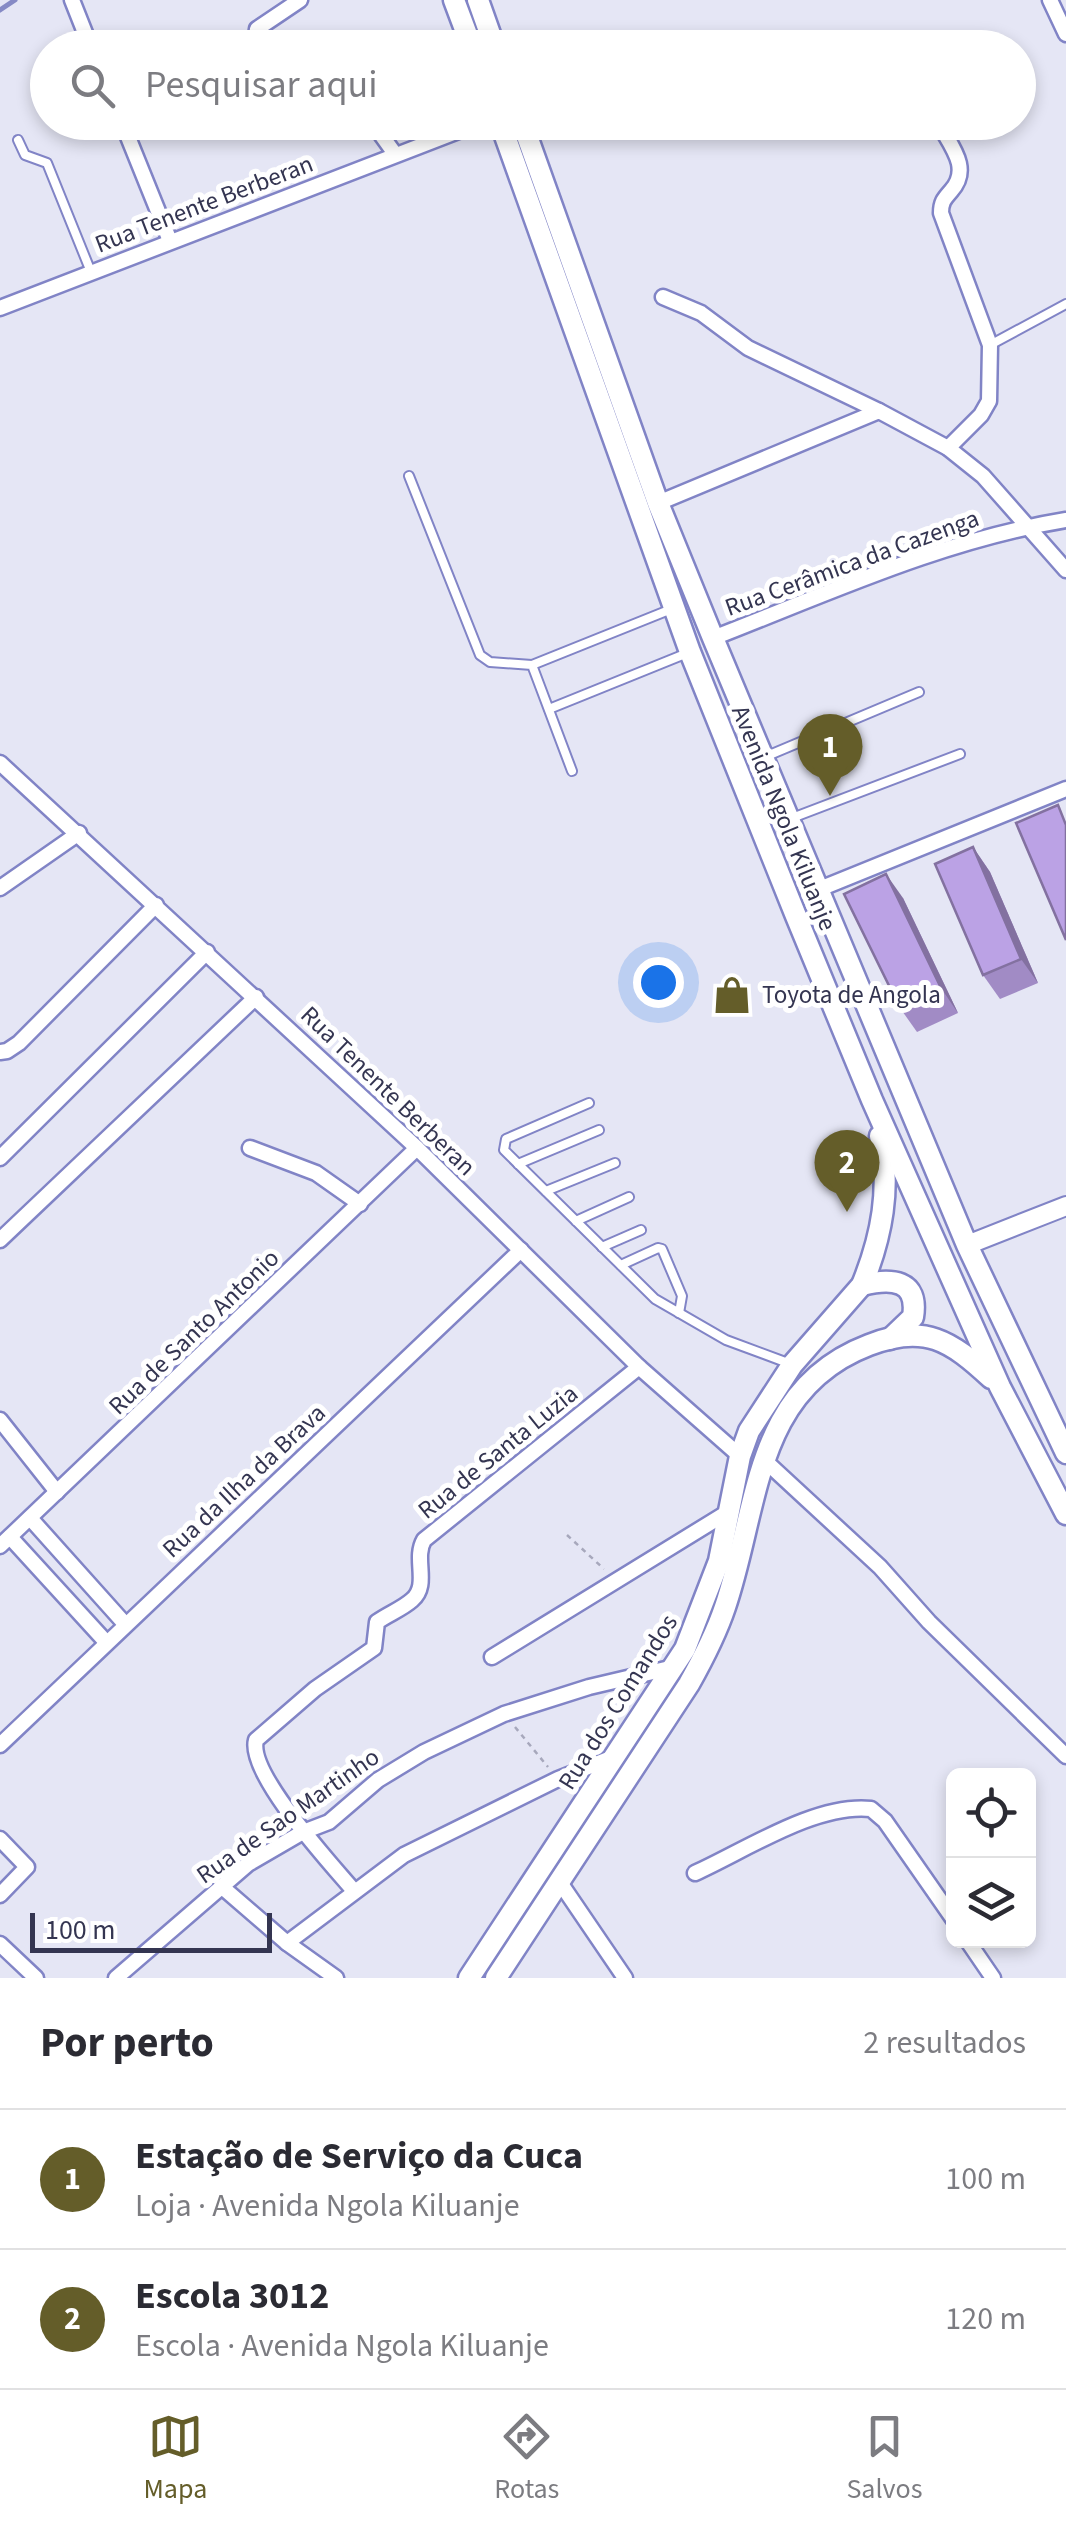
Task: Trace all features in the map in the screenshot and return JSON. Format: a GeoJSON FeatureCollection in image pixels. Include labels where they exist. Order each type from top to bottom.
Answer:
{"type":"FeatureCollection","features":[{"type":"Feature","properties":{"kind":"main road"},"geometry":{"type":"LineString","coordinates":[[454,0],[465,30]]}},
{"type":"Feature","properties":{"kind":"main road"},"geometry":{"type":"LineString","coordinates":[[478,0],[489,30]]}},
{"type":"Feature","properties":{"kind":"main road","name":"Avenida Ngola Kiluanje"},"geometry":{"type":"LineString","coordinates":[[506,140],[690,652],[872,1100],[1000,1386],[1066,1514]]}},
{"type":"Feature","properties":{"kind":"main road","name":"Avenida Ngola Kiluanje"},"geometry":{"type":"LineString","coordinates":[[528,140],[658,503],[713,638],[967,1244],[1066,1453]]}},
{"type":"Feature","properties":{"kind":"main road"},"geometry":{"type":"LineString","coordinates":[[872,1100],[884,1158],[886,1198],[878,1244],[862,1284],[899,1283],[914,1299],[913,1317],[890,1339]]}},
{"type":"Feature","properties":{"kind":"main road","name":"Rua dos Comandos"},"geometry":{"type":"LineString","coordinates":[[469,1978],[675,1666],[707,1599],[719,1561],[740,1456],[756,1420],[792,1365],[862,1284]]}},
{"type":"Feature","properties":{"kind":"main road"},"geometry":{"type":"LineString","coordinates":[[890,1339],[919,1336],[949,1342],[1000,1386]]}},
{"type":"Feature","properties":{"kind":"main road","name":"Rua dos Comandos"},"geometry":{"type":"LineString","coordinates":[[496,1978],[689,1684],[712,1642],[772,1436],[807,1384],[850,1352],[890,1339]]}},
{"type":"Feature","properties":{"kind":"street"},"geometry":{"type":"LineString","coordinates":[[72,0],[84,30]]}},
{"type":"Feature","properties":{"kind":"street"},"geometry":{"type":"LineString","coordinates":[[257,30],[300,0]]}},
{"type":"Feature","properties":{"kind":"street"},"geometry":{"type":"LineString","coordinates":[[1050,0],[1066,34]]}},
{"type":"Feature","properties":{"kind":"street"},"geometry":{"type":"LineString","coordinates":[[129,140],[170,242]]}},
{"type":"Feature","properties":{"kind":"street"},"geometry":{"type":"LineString","coordinates":[[386,140],[396,154]]}},
{"type":"Feature","properties":{"kind":"street","name":"Rua Tenente Berberan"},"geometry":{"type":"LineString","coordinates":[[0,308],[434,140]]}},
{"type":"Feature","properties":{"kind":"street"},"geometry":{"type":"LineString","coordinates":[[948,140],[961,174],[960,181],[942,201],[940,213],[990,344],[989,401],[982,416],[948,448]]}},
{"type":"Feature","properties":{"kind":"street"},"geometry":{"type":"LineString","coordinates":[[662,297],[707,316],[748,348],[948,448],[983,476],[1066,570]]}},
{"type":"Feature","properties":{"kind":"street"},"geometry":{"type":"LineString","coordinates":[[658,503],[879,411]]}},
{"type":"Feature","properties":{"kind":"street","name":"Rua Cerâmica da Cazenga"},"geometry":{"type":"LineString","coordinates":[[713,638],[934,552],[1066,520]]}},
{"type":"Feature","properties":{"kind":"street","name":"Rua Tenente Berberan"},"geometry":{"type":"LineString","coordinates":[[0,763],[256,997],[417,1148],[639,1367],[740,1456]]}},
{"type":"Feature","properties":{"kind":"street"},"geometry":{"type":"LineString","coordinates":[[817,890],[1066,788]]}},
{"type":"Feature","properties":{"kind":"street"},"geometry":{"type":"LineString","coordinates":[[0,888],[78,833]]}},
{"type":"Feature","properties":{"kind":"street"},"geometry":{"type":"LineString","coordinates":[[0,1052],[14,1048],[156,905]]}},
{"type":"Feature","properties":{"kind":"street"},"geometry":{"type":"LineString","coordinates":[[0,1158],[207,952]]}},
{"type":"Feature","properties":{"kind":"street"},"geometry":{"type":"LineString","coordinates":[[0,1240],[256,997]]}},
{"type":"Feature","properties":{"kind":"street"},"geometry":{"type":"LineString","coordinates":[[250,1148],[316,1173],[360,1204]]}},
{"type":"Feature","properties":{"kind":"street","name":"Rua de Santo Antonio"},"geometry":{"type":"LineString","coordinates":[[5,1542],[417,1148]]}},
{"type":"Feature","properties":{"kind":"street"},"geometry":{"type":"LineString","coordinates":[[967,1244],[1066,1206]]}},
{"type":"Feature","properties":{"kind":"street","name":"Rua da Ilha da Brava"},"geometry":{"type":"LineString","coordinates":[[0,1745],[521,1250]]}},
{"type":"Feature","properties":{"kind":"street","name":"Rua de Santa Luzia"},"geometry":{"type":"LineString","coordinates":[[302,1832],[259,1766],[254,1746],[259,1736],[315,1689],[374,1648],[375,1624],[420,1591],[418,1559],[424,1540],[639,1367]]}},
{"type":"Feature","properties":{"kind":"street"},"geometry":{"type":"LineString","coordinates":[[0,1420],[57,1492]]}},
{"type":"Feature","properties":{"kind":"street"},"geometry":{"type":"LineString","coordinates":[[763,1460],[880,1567],[954,1647],[1066,1756]]}},
{"type":"Feature","properties":{"kind":"street"},"geometry":{"type":"LineString","coordinates":[[492,1657],[728,1512]]}},
{"type":"Feature","properties":{"kind":"street"},"geometry":{"type":"LineString","coordinates":[[30,1518],[125,1624]]}},
{"type":"Feature","properties":{"kind":"street"},"geometry":{"type":"LineString","coordinates":[[5,1542],[106,1642]]}},
{"type":"Feature","properties":{"kind":"street","name":"Rua de Sao Martinho"},"geometry":{"type":"LineString","coordinates":[[117,1978],[248,1864],[302,1832],[328,1822],[378,1780],[424,1752],[504,1714],[589,1687],[675,1666]]}},
{"type":"Feature","properties":{"kind":"street"},"geometry":{"type":"LineString","coordinates":[[286,1943],[404,1855],[558,1779],[616,1756]]}},
{"type":"Feature","properties":{"kind":"street"},"geometry":{"type":"LineString","coordinates":[[696,1873],[835,1811],[871,1809],[885,1821],[946,1909]]}},
{"type":"Feature","properties":{"kind":"street"},"geometry":{"type":"LineString","coordinates":[[302,1832],[354,1891]]}},
{"type":"Feature","properties":{"kind":"street"},"geometry":{"type":"LineString","coordinates":[[0,1839],[27,1867],[0,1895]]}},
{"type":"Feature","properties":{"kind":"street"},"geometry":{"type":"LineString","coordinates":[[559,1881],[624,1978]]}},
{"type":"Feature","properties":{"kind":"street"},"geometry":{"type":"LineString","coordinates":[[221,1886],[286,1943],[336,1978]]}},
{"type":"Feature","properties":{"kind":"street"},"geometry":{"type":"LineString","coordinates":[[0,1944],[36,1978]]}},
{"type":"Feature","properties":{"kind":"street"},"geometry":{"type":"LineString","coordinates":[[972,1948],[993,1978]]}},
{"type":"Feature","properties":{"kind":"lane"},"geometry":{"type":"LineString","coordinates":[[18,140],[26,155],[47,163],[91,272]]}},
{"type":"Feature","properties":{"kind":"lane"},"geometry":{"type":"LineString","coordinates":[[990,344],[1066,304]]}},
{"type":"Feature","properties":{"kind":"lane"},"geometry":{"type":"LineString","coordinates":[[409,476],[480,655],[490,662],[532,665],[674,608]]}},
{"type":"Feature","properties":{"kind":"lane"},"geometry":{"type":"LineString","coordinates":[[550,709],[690,652]]}},
{"type":"Feature","properties":{"kind":"lane"},"geometry":{"type":"LineString","coordinates":[[532,665],[572,771]]}},
{"type":"Feature","properties":{"kind":"lane"},"geometry":{"type":"LineString","coordinates":[[763,758],[919,692]]}},
{"type":"Feature","properties":{"kind":"lane"},"geometry":{"type":"LineString","coordinates":[[788,820],[960,754]]}},
{"type":"Feature","properties":{"kind":"lane"},"geometry":{"type":"LineString","coordinates":[[589,1103],[506,1140],[504,1150],[654,1298],[726,1340],[792,1365]]}},
{"type":"Feature","properties":{"kind":"lane"},"geometry":{"type":"LineString","coordinates":[[518,1164],[599,1130]]}},
{"type":"Feature","properties":{"kind":"lane"},"geometry":{"type":"LineString","coordinates":[[546,1192],[615,1163]]}},
{"type":"Feature","properties":{"kind":"lane"},"geometry":{"type":"LineString","coordinates":[[576,1221],[630,1197]]}},
{"type":"Feature","properties":{"kind":"lane"},"geometry":{"type":"LineString","coordinates":[[602,1247],[641,1230]]}},
{"type":"Feature","properties":{"kind":"lane"},"geometry":{"type":"LineString","coordinates":[[621,1265],[662,1249],[682,1296],[679,1313]]}},
{"type":"Feature","properties":{"kind":"path"},"geometry":{"type":"LineString","coordinates":[[567,1535],[616,1580]]}},
{"type":"Feature","properties":{"kind":"path"},"geometry":{"type":"LineString","coordinates":[[504,1714],[558,1779]]}},
{"type":"Feature","properties":{"kind":"building"},"geometry":{"type":"Polygon","coordinates":[[[1058,805],[1066,825],[1066,940],[1016,823],[1058,805]]]}},
{"type":"Feature","properties":{"kind":"building"},"geometry":{"type":"Polygon","coordinates":[[[973,847],[1021,959],[983,975],[935,864],[973,847]]]}},
{"type":"Feature","properties":{"kind":"building"},"geometry":{"type":"Polygon","coordinates":[[[886,874],[941,988],[900,1008],[844,894],[886,874]]]}},
{"type":"Feature","properties":{"kind":"waterway"},"geometry":{"type":"LineString","coordinates":[[0,10],[15,0]]}},
{"type":"Feature","properties":{"kind":"place","name":"Estação de Serviço da Cuca"},"geometry":{"type":"Point","coordinates":[830,796]}},
{"type":"Feature","properties":{"kind":"place","name":"Toyota de Angola"},"geometry":{"type":"Point","coordinates":[732,995]}},
{"type":"Feature","properties":{"kind":"place","name":"Escola 3012"},"geometry":{"type":"Point","coordinates":[847,1212]}}]}
